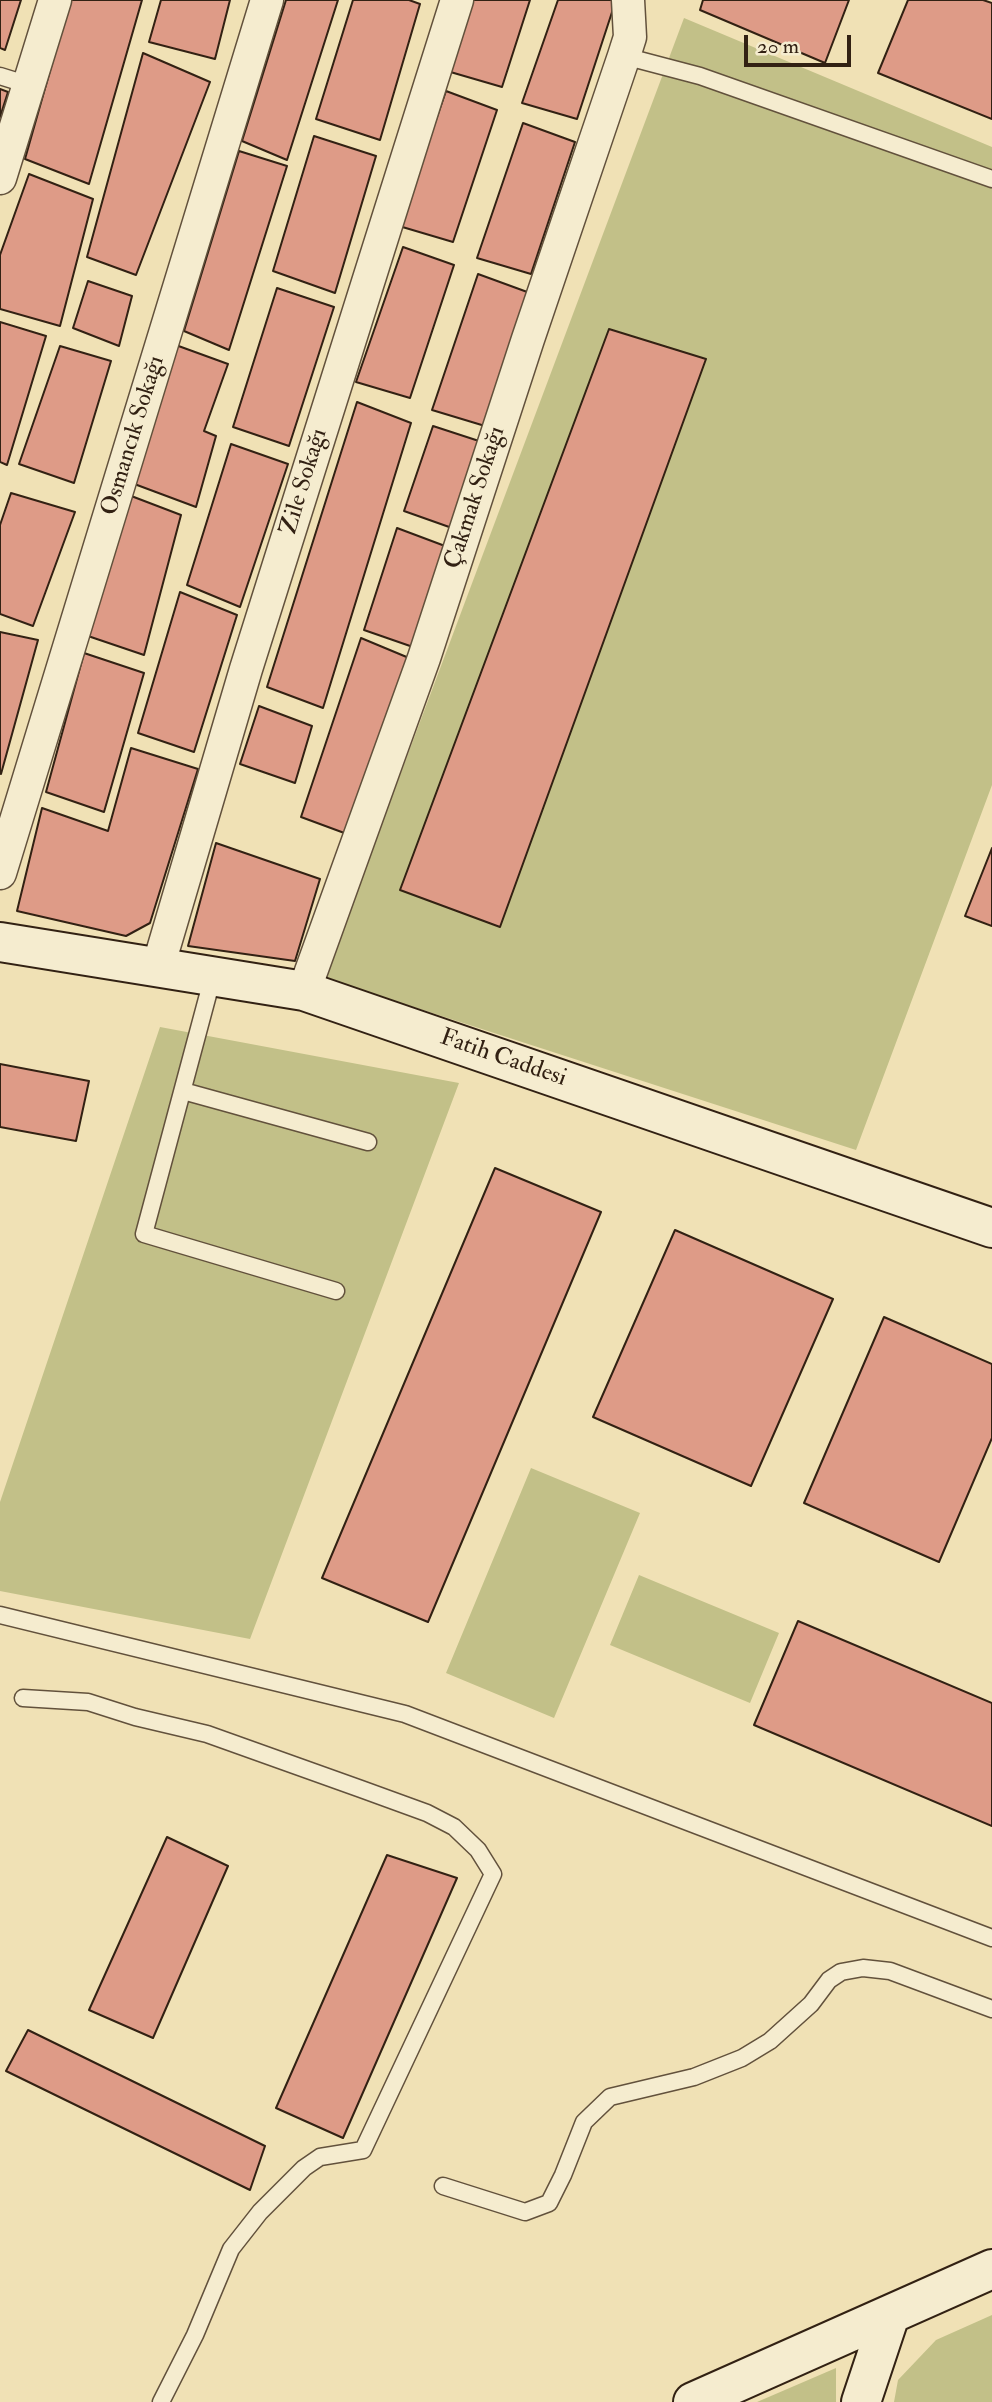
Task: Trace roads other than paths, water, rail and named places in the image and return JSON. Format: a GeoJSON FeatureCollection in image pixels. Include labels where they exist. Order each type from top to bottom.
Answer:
{"type":"FeatureCollection","features":[{"type":"Feature","properties":{"kind":"main road","name":"Fatih Caddesi"},"geometry":{"type":"LineString","coordinates":[[0,942],[304,991],[992,1228]]}},
{"type":"Feature","properties":{"kind":"main road"},"geometry":{"type":"LineString","coordinates":[[694,2402],[992,2269]]}},
{"type":"Feature","properties":{"kind":"main road"},"geometry":{"type":"LineString","coordinates":[[861,2402],[890,2315]]}},
{"type":"Feature","properties":{"kind":"street"},"geometry":{"type":"LineString","coordinates":[[0,178],[14,81],[55,0]]}},
{"type":"Feature","properties":{"kind":"street","name":"Osmancık Sokağı"},"geometry":{"type":"LineString","coordinates":[[0,873],[267,0]]}},
{"type":"Feature","properties":{"kind":"street","name":"Zile Sokağı"},"geometry":{"type":"LineString","coordinates":[[158,967],[246,669],[457,0]]}},
{"type":"Feature","properties":{"kind":"street","name":"Çakmak Sokağı"},"geometry":{"type":"LineString","coordinates":[[304,991],[424,658],[624,56],[630,37],[628,0]]}},
{"type":"Feature","properties":{"kind":"lane"},"geometry":{"type":"LineString","coordinates":[[624,56],[700,76],[992,179]]}},
{"type":"Feature","properties":{"kind":"lane"},"geometry":{"type":"LineString","coordinates":[[213,976],[144,1234],[337,1291]]}},
{"type":"Feature","properties":{"kind":"lane"},"geometry":{"type":"LineString","coordinates":[[183,1091],[368,1142]]}},
{"type":"Feature","properties":{"kind":"lane"},"geometry":{"type":"LineString","coordinates":[[0,1615],[405,1714],[992,1938]]}},
{"type":"Feature","properties":{"kind":"lane"},"geometry":{"type":"LineString","coordinates":[[23,1698],[88,1702],[135,1717],[207,1734],[361,1788],[427,1814],[454,1828],[478,1850],[493,1874],[363,2150],[320,2157],[304,2168],[260,2212],[230,2249],[195,2335],[161,2402]]}},
{"type":"Feature","properties":{"kind":"lane"},"geometry":{"type":"LineString","coordinates":[[443,2186],[525,2212],[549,2203],[584,2122],[610,2097],[694,2077],[742,2058],[770,2041],[841,1972],[863,1968],[890,1971],[992,2009]]}}]}
